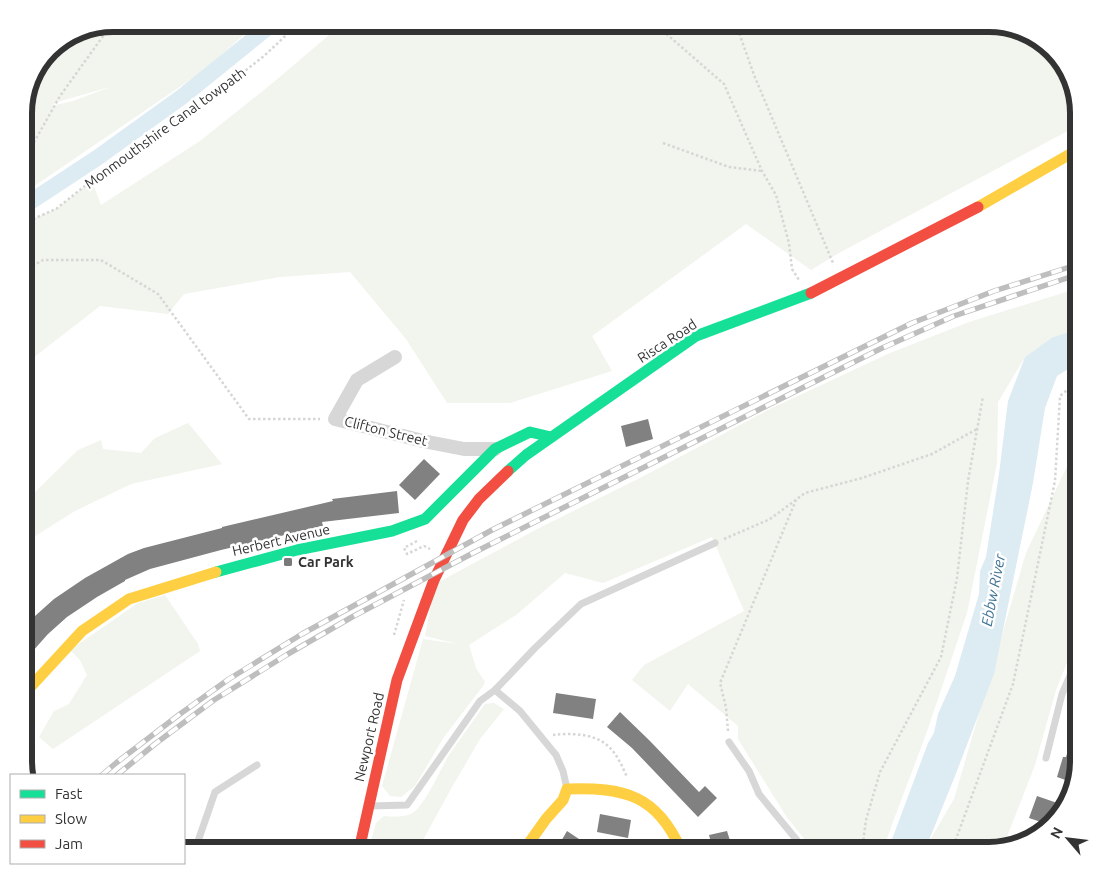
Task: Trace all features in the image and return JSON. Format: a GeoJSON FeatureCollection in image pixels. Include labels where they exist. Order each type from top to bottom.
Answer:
{"type":"FeatureCollection","features":[{"type":"Feature","properties":{"kind":"main road","name":"Risca Road"},"geometry":{"type":"LineString","coordinates":[[414,632],[434,580],[463,520],[479,499],[526,455],[551,437],[565,430],[696,336],[809,294],[973,210],[1070,154]]}},
{"type":"Feature","properties":{"kind":"main road","name":"Herbert Avenue"},"geometry":{"type":"LineString","coordinates":[[33,684],[82,631],[129,599],[228,568],[296,550],[392,531],[425,519],[495,449],[530,432],[551,437]]}},
{"type":"Feature","properties":{"kind":"main road","name":"Newport Road"},"geometry":{"type":"LineString","coordinates":[[363,842],[368,806],[397,680],[414,632]]}},
{"type":"Feature","properties":{"kind":"main road"},"geometry":{"type":"LineString","coordinates":[[530,842],[546,819],[563,800],[567,789],[611,789],[636,797],[657,810],[671,826],[678,842]]}},
{"type":"Feature","properties":{"kind":"street","name":"Clifton Street"},"geometry":{"type":"LineString","coordinates":[[395,357],[357,380],[335,419],[464,449],[495,449]]}},
{"type":"Feature","properties":{"kind":"lane"},"geometry":{"type":"LineString","coordinates":[[368,806],[407,805],[480,701],[496,690],[535,648],[581,604],[715,543]]}},
{"type":"Feature","properties":{"kind":"lane"},"geometry":{"type":"LineString","coordinates":[[1046,758],[1062,694],[1070,676]]}},
{"type":"Feature","properties":{"kind":"lane"},"geometry":{"type":"LineString","coordinates":[[496,690],[520,711],[556,755],[563,771],[567,789]]}},
{"type":"Feature","properties":{"kind":"lane"},"geometry":{"type":"LineString","coordinates":[[729,742],[749,771],[759,794],[798,842]]}},
{"type":"Feature","properties":{"kind":"lane"},"geometry":{"type":"LineString","coordinates":[[198,842],[215,792],[257,765]]}},
{"type":"Feature","properties":{"kind":"path","name":"Monmouthshire Canal towpath"},"geometry":{"type":"LineString","coordinates":[[33,219],[56,208],[115,162],[218,92],[264,56],[290,32]]}},
{"type":"Feature","properties":{"kind":"path"},"geometry":{"type":"LineString","coordinates":[[664,32],[724,84],[762,171],[776,196],[789,243],[792,269],[809,294]]}},
{"type":"Feature","properties":{"kind":"path"},"geometry":{"type":"LineString","coordinates":[[739,32],[754,75],[839,278]]}},
{"type":"Feature","properties":{"kind":"path"},"geometry":{"type":"LineString","coordinates":[[33,144],[60,96],[105,33]]}},
{"type":"Feature","properties":{"kind":"path"},"geometry":{"type":"LineString","coordinates":[[663,143],[729,167],[762,171]]}},
{"type":"Feature","properties":{"kind":"path"},"geometry":{"type":"LineString","coordinates":[[33,266],[43,260],[101,260],[158,294],[249,419],[335,419]]}},
{"type":"Feature","properties":{"kind":"path"},"geometry":{"type":"LineString","coordinates":[[956,842],[1013,684],[1056,482],[1060,396],[1070,388]]}},
{"type":"Feature","properties":{"kind":"path"},"geometry":{"type":"LineString","coordinates":[[863,842],[866,820],[880,772],[941,657],[957,578],[968,481],[983,396]]}},
{"type":"Feature","properties":{"kind":"path"},"geometry":{"type":"LineString","coordinates":[[715,543],[770,519],[805,493],[862,478],[932,454],[977,428]]}},
{"type":"Feature","properties":{"kind":"path"},"geometry":{"type":"LineString","coordinates":[[729,742],[726,708],[720,683],[797,498]]}},
{"type":"Feature","properties":{"kind":"path"},"geometry":{"type":"LineString","coordinates":[[420,540],[404,548],[407,554],[424,546],[430,548],[428,552]]}},
{"type":"Feature","properties":{"kind":"path"},"geometry":{"type":"LineString","coordinates":[[543,739],[554,735],[576,734],[593,738],[609,747],[624,770],[636,797]]}},
{"type":"Feature","properties":{"kind":"shaded area"},"geometry":{"type":"Polygon","coordinates":[[[113,32],[247,32],[203,71],[33,187],[33,108],[35,92],[49,64],[73,43],[98,34],[113,32]],[[110,87],[57,102],[51,106],[73,101],[110,87]]]}},
{"type":"Feature","properties":{"kind":"shaded area"},"geometry":{"type":"Polygon","coordinates":[[[333,32],[990,32],[1005,34],[1030,43],[1054,64],[1064,82],[1069,98],[1070,130],[839,253],[811,270],[746,224],[592,336],[612,371],[510,403],[447,403],[406,339],[350,272],[280,277],[184,294],[168,314],[100,306],[33,358],[33,219],[56,209],[92,181],[101,205],[200,141],[333,32]]]}},
{"type":"Feature","properties":{"kind":"shaded area"},"geometry":{"type":"Polygon","coordinates":[[[1070,291],[1070,332],[1053,337],[1025,357],[998,402],[997,463],[967,613],[925,737],[886,842],[807,842],[786,816],[738,739],[738,726],[688,684],[670,711],[632,680],[644,665],[744,611],[712,537],[603,583],[565,573],[516,615],[469,645],[476,668],[485,682],[483,686],[444,737],[415,786],[401,797],[390,796],[382,786],[423,639],[458,644],[425,636],[435,584],[772,408],[890,353],[969,322],[1070,291]]]}},
{"type":"Feature","properties":{"kind":"shaded area"},"geometry":{"type":"Polygon","coordinates":[[[188,423],[222,464],[131,484],[75,511],[33,537],[33,494],[78,450],[101,440],[103,449],[141,453],[155,438],[188,423]]]}},
{"type":"Feature","properties":{"kind":"shaded area"},"geometry":{"type":"Polygon","coordinates":[[[1070,460],[1070,655],[1056,690],[1035,765],[1006,840],[990,842],[929,842],[954,799],[1026,553],[1070,460]]]}},
{"type":"Feature","properties":{"kind":"shaded area"},"geometry":{"type":"Polygon","coordinates":[[[165,595],[198,644],[200,651],[53,749],[39,737],[54,711],[69,704],[87,675],[80,660],[70,650],[138,603],[165,595]]]}},
{"type":"Feature","properties":{"kind":"shaded area"},"geometry":{"type":"Polygon","coordinates":[[[494,703],[504,709],[480,739],[423,842],[372,842],[376,823],[384,816],[405,816],[411,814],[421,804],[449,755],[485,704],[494,703]]]}},
{"type":"Feature","properties":{"kind":"water","name":"Ebbw River"},"geometry":{"type":"Polygon","coordinates":[[[1070,332],[1070,368],[1057,376],[1045,408],[1033,483],[994,674],[928,842],[891,842],[928,743],[934,733],[938,714],[955,676],[979,594],[980,571],[986,557],[1008,401],[1025,357],[1053,337],[1070,332]]]}},
{"type":"Feature","properties":{"kind":"building"},"geometry":{"type":"Polygon","coordinates":[[[648,419],[653,439],[626,447],[621,426],[648,419]]]}},
{"type":"Feature","properties":{"kind":"building"},"geometry":{"type":"Polygon","coordinates":[[[424,459],[440,474],[415,500],[399,485],[424,459]]]}},
{"type":"Feature","properties":{"kind":"building"},"geometry":{"type":"Polygon","coordinates":[[[397,491],[399,513],[322,522],[323,526],[150,569],[125,580],[67,617],[33,651],[33,618],[35,616],[54,599],[85,578],[128,554],[222,527],[333,501],[332,499],[397,491]]]}},
{"type":"Feature","properties":{"kind":"building"},"geometry":{"type":"Polygon","coordinates":[[[556,693],[596,699],[593,719],[553,713],[556,693]]]}},
{"type":"Feature","properties":{"kind":"building"},"geometry":{"type":"Polygon","coordinates":[[[620,712],[699,792],[705,786],[717,798],[698,817],[632,748],[607,727],[620,712]]]}},
{"type":"Feature","properties":{"kind":"building"},"geometry":{"type":"Polygon","coordinates":[[[1070,745],[1068,781],[1057,777],[1063,757],[1066,757],[1070,745]]]}},
{"type":"Feature","properties":{"kind":"building"},"geometry":{"type":"Polygon","coordinates":[[[1037,796],[1058,803],[1050,814],[1043,814],[1042,822],[1029,818],[1037,796]]]}},
{"type":"Feature","properties":{"kind":"building"},"geometry":{"type":"Polygon","coordinates":[[[600,814],[631,820],[628,838],[597,832],[600,814]]]}},
{"type":"Feature","properties":{"kind":"building"},"geometry":{"type":"Polygon","coordinates":[[[567,831],[582,841],[581,842],[561,842],[567,831]]]}},
{"type":"Feature","properties":{"kind":"building"},"geometry":{"type":"Polygon","coordinates":[[[727,831],[730,842],[711,842],[709,835],[727,831]]]}},
{"type":"Feature","properties":{"kind":"waterway"},"geometry":{"type":"LineString","coordinates":[[33,200],[97,158],[183,96],[262,32]]}},
{"type":"Feature","properties":{"kind":"railway"},"geometry":{"type":"LineString","coordinates":[[103,774],[180,714],[229,679],[302,634],[492,530],[912,323],[994,291],[1070,267]]}},
{"type":"Feature","properties":{"kind":"railway"},"geometry":{"type":"LineString","coordinates":[[118,774],[214,700],[352,617],[473,553],[880,349],[954,316],[1070,277]]}},
{"type":"Feature","properties":{"kind":"traffic: fast"},"geometry":{"type":"LineString","coordinates":[[508,471],[526,455],[696,336],[811,293]]}},
{"type":"Feature","properties":{"kind":"traffic: fast"},"geometry":{"type":"LineString","coordinates":[[216,572],[297,550],[392,531],[425,519],[495,449],[530,432],[551,437]]}},
{"type":"Feature","properties":{"kind":"traffic: slow"},"geometry":{"type":"LineString","coordinates":[[978,207],[1070,154]]}},
{"type":"Feature","properties":{"kind":"traffic: slow"},"geometry":{"type":"LineString","coordinates":[[33,684],[82,631],[129,599],[216,572]]}},
{"type":"Feature","properties":{"kind":"traffic: slow"},"geometry":{"type":"LineString","coordinates":[[530,842],[546,819],[563,800],[567,789],[605,790],[636,798],[661,817],[677,842]]}},
{"type":"Feature","properties":{"kind":"traffic: jam"},"geometry":{"type":"LineString","coordinates":[[811,293],[978,207]]}},
{"type":"Feature","properties":{"kind":"traffic: jam"},"geometry":{"type":"LineString","coordinates":[[361,842],[397,680],[434,580],[463,520],[479,499],[508,471]]}},
{"type":"Feature","properties":{"kind":"place","name":"Car Park"},"geometry":{"type":"Point","coordinates":[288,562]}}]}
